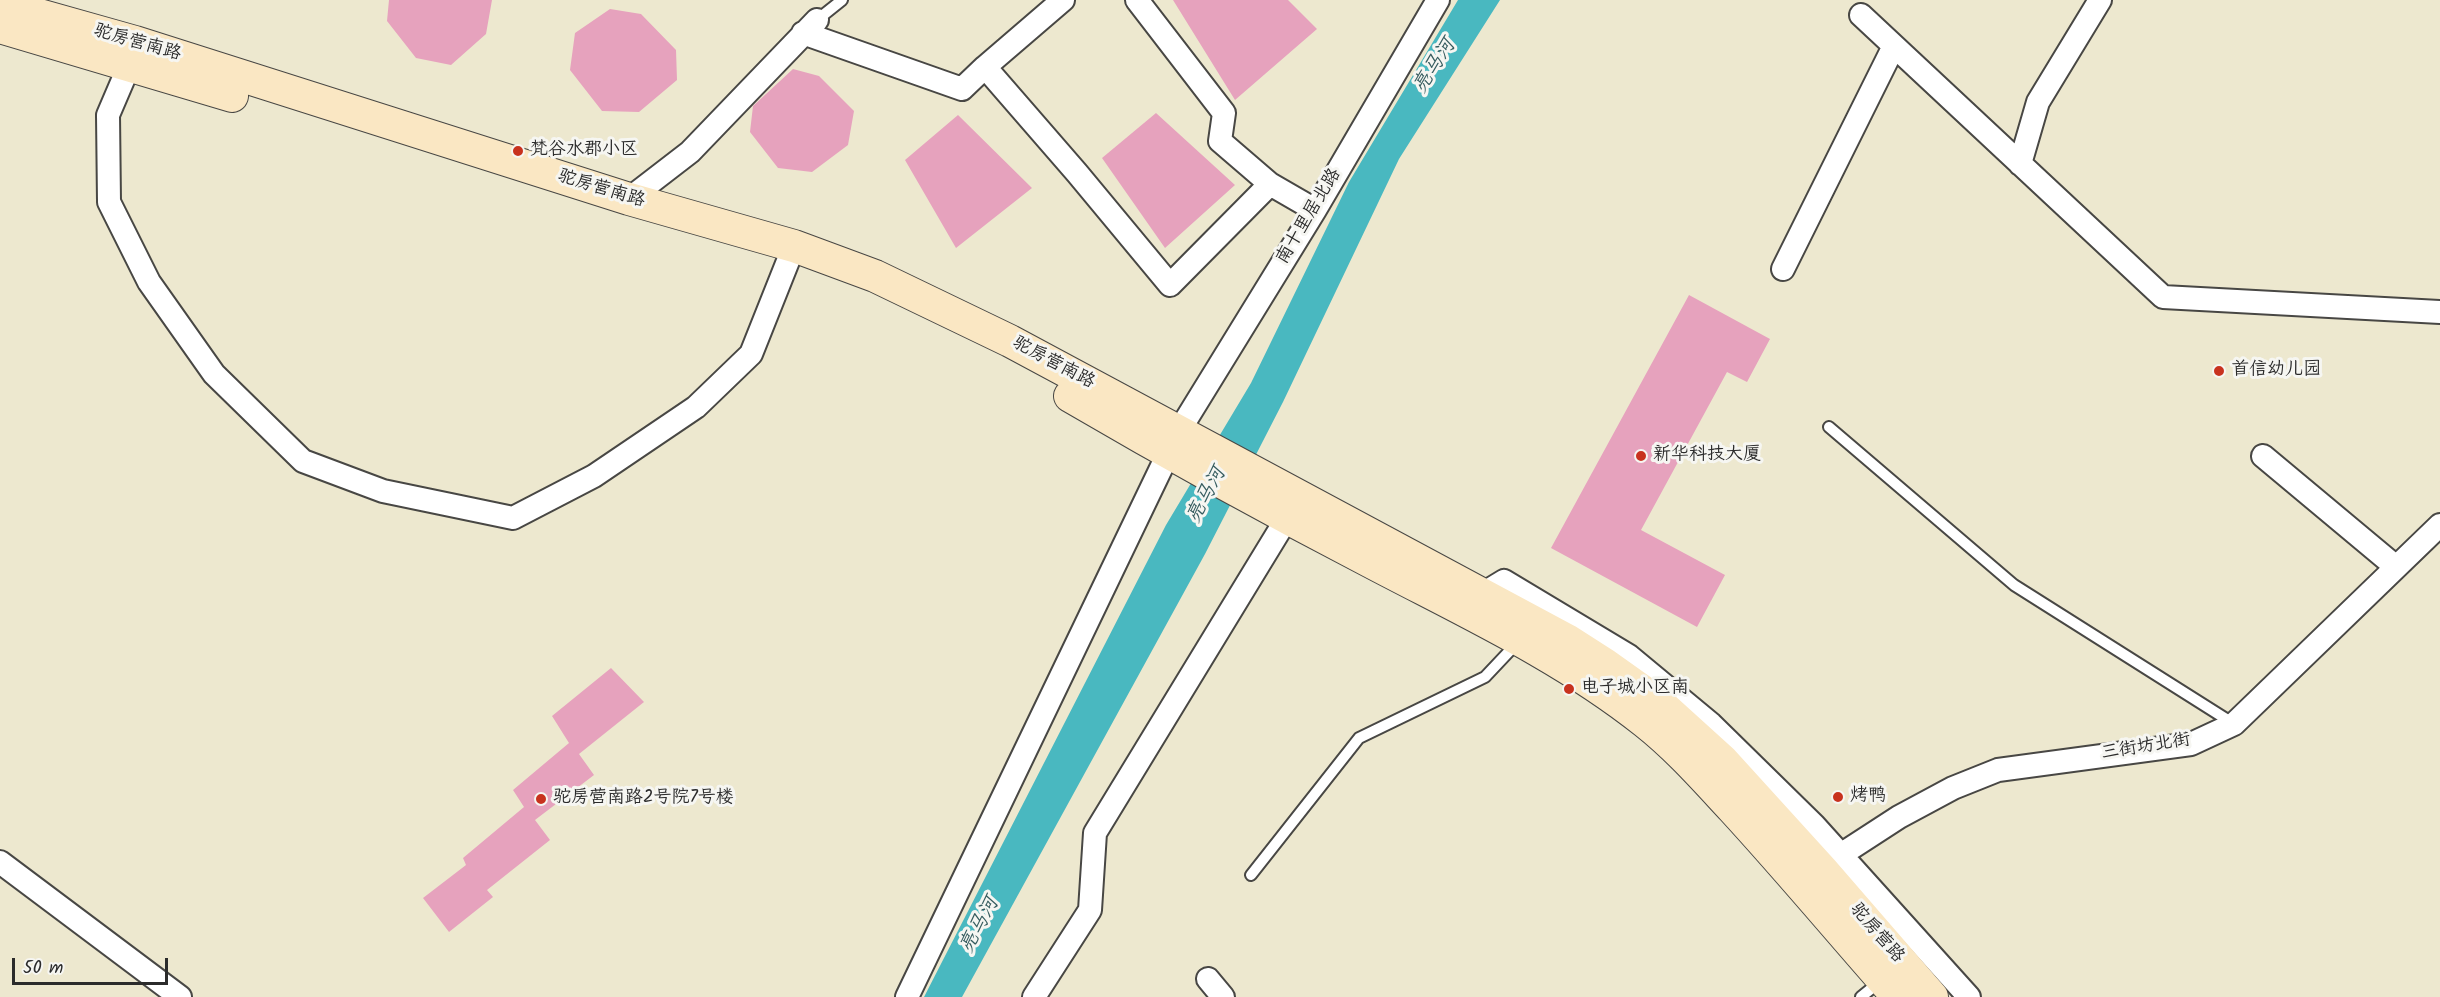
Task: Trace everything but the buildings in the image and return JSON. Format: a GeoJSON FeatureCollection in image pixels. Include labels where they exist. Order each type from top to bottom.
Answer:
{"type":"FeatureCollection","features":[{"type":"Feature","properties":{"kind":"street"},"geometry":{"type":"LineString","coordinates":[[629,200],[690,152],[810,27],[962,89],[1063,0]]}},
{"type":"Feature","properties":{"kind":"street"},"geometry":{"type":"LineString","coordinates":[[1137,0],[1224,114],[1220,141],[1270,184],[1315,210]]}},
{"type":"Feature","properties":{"kind":"street","name":"南十里居北路"},"geometry":{"type":"LineString","coordinates":[[907,997],[1173,442],[1315,210],[1438,0]]}},
{"type":"Feature","properties":{"kind":"street"},"geometry":{"type":"LineString","coordinates":[[2020,164],[2038,102],[2100,0]]}},
{"type":"Feature","properties":{"kind":"street","name":"驼房营南路"},"geometry":{"type":"LineString","coordinates":[[0,4],[132,54],[790,255],[875,276],[944,308],[1173,442],[1294,507]]}},
{"type":"Feature","properties":{"kind":"street"},"geometry":{"type":"LineString","coordinates":[[1861,15],[2163,297],[2440,312]]}},
{"type":"Feature","properties":{"kind":"street","name":"驼房营南路"},"geometry":{"type":"LineString","coordinates":[[0,27],[132,54],[629,200],[790,255]]}},
{"type":"Feature","properties":{"kind":"street"},"geometry":{"type":"LineString","coordinates":[[1783,268],[1894,46]]}},
{"type":"Feature","properties":{"kind":"street"},"geometry":{"type":"LineString","coordinates":[[132,54],[108,115],[109,202],[149,282],[214,374],[303,461],[383,491],[513,518],[594,476],[696,406],[751,354],[790,255]]}},
{"type":"Feature","properties":{"kind":"street"},"geometry":{"type":"LineString","coordinates":[[985,67],[1170,285],[1270,184]]}},
{"type":"Feature","properties":{"kind":"street"},"geometry":{"type":"LineString","coordinates":[[2263,456],[2396,567]]}},
{"type":"Feature","properties":{"kind":"street"},"geometry":{"type":"LineString","coordinates":[[1294,507],[1481,595],[1528,632]]}},
{"type":"Feature","properties":{"kind":"street"},"geometry":{"type":"LineString","coordinates":[[1294,507],[1528,632]]}},
{"type":"Feature","properties":{"kind":"street"},"geometry":{"type":"LineString","coordinates":[[1034,997],[1090,910],[1095,833],[1294,507]]}},
{"type":"Feature","properties":{"kind":"street","name":"三街坊北街"},"geometry":{"type":"LineString","coordinates":[[1822,870],[1899,818],[1953,788],[1998,770],[2191,744],[2234,724],[2440,525]]}},
{"type":"Feature","properties":{"kind":"street"},"geometry":{"type":"LineString","coordinates":[[1481,595],[1504,581],[1629,656],[1712,724],[1822,870],[1969,997]]}},
{"type":"Feature","properties":{"kind":"street","name":"驼房营路"},"geometry":{"type":"LineString","coordinates":[[1528,632],[1606,665],[1665,709],[1722,760],[1822,870],[1888,980],[1932,997]]}},
{"type":"Feature","properties":{"kind":"street"},"geometry":{"type":"LineString","coordinates":[[0,862],[180,997]]}},
{"type":"Feature","properties":{"kind":"street"},"geometry":{"type":"LineString","coordinates":[[1208,979],[1223,997]]}},
{"type":"Feature","properties":{"kind":"lane"},"geometry":{"type":"LineString","coordinates":[[810,27],[842,0]]}},
{"type":"Feature","properties":{"kind":"lane"},"geometry":{"type":"LineString","coordinates":[[1829,427],[2014,585],[2234,724]]}},
{"type":"Feature","properties":{"kind":"lane"},"geometry":{"type":"LineString","coordinates":[[1251,875],[1359,738],[1485,677],[1528,632]]}},
{"type":"Feature","properties":{"kind":"water","name":"亮马河"},"geometry":{"type":"Polygon","coordinates":[[[1458,0],[1500,0],[1399,159],[1283,402],[1205,554],[962,997],[924,997],[1166,525],[1251,383],[1349,182],[1458,0]]]}},
{"type":"Feature","properties":{"kind":"place","name":"梵谷水郡小区"},"geometry":{"type":"Point","coordinates":[518,151]}},
{"type":"Feature","properties":{"kind":"place","name":"首信幼儿园"},"geometry":{"type":"Point","coordinates":[2219,371]}},
{"type":"Feature","properties":{"kind":"place","name":"新华科技大厦"},"geometry":{"type":"Point","coordinates":[1641,456]}},
{"type":"Feature","properties":{"kind":"place","name":"电子城小区南"},"geometry":{"type":"Point","coordinates":[1569,689]}},
{"type":"Feature","properties":{"kind":"place","name":"烤鸭"},"geometry":{"type":"Point","coordinates":[1838,797]}},
{"type":"Feature","properties":{"kind":"place","name":"驼房营南路2号院7号楼"},"geometry":{"type":"Point","coordinates":[541,799]}}]}
